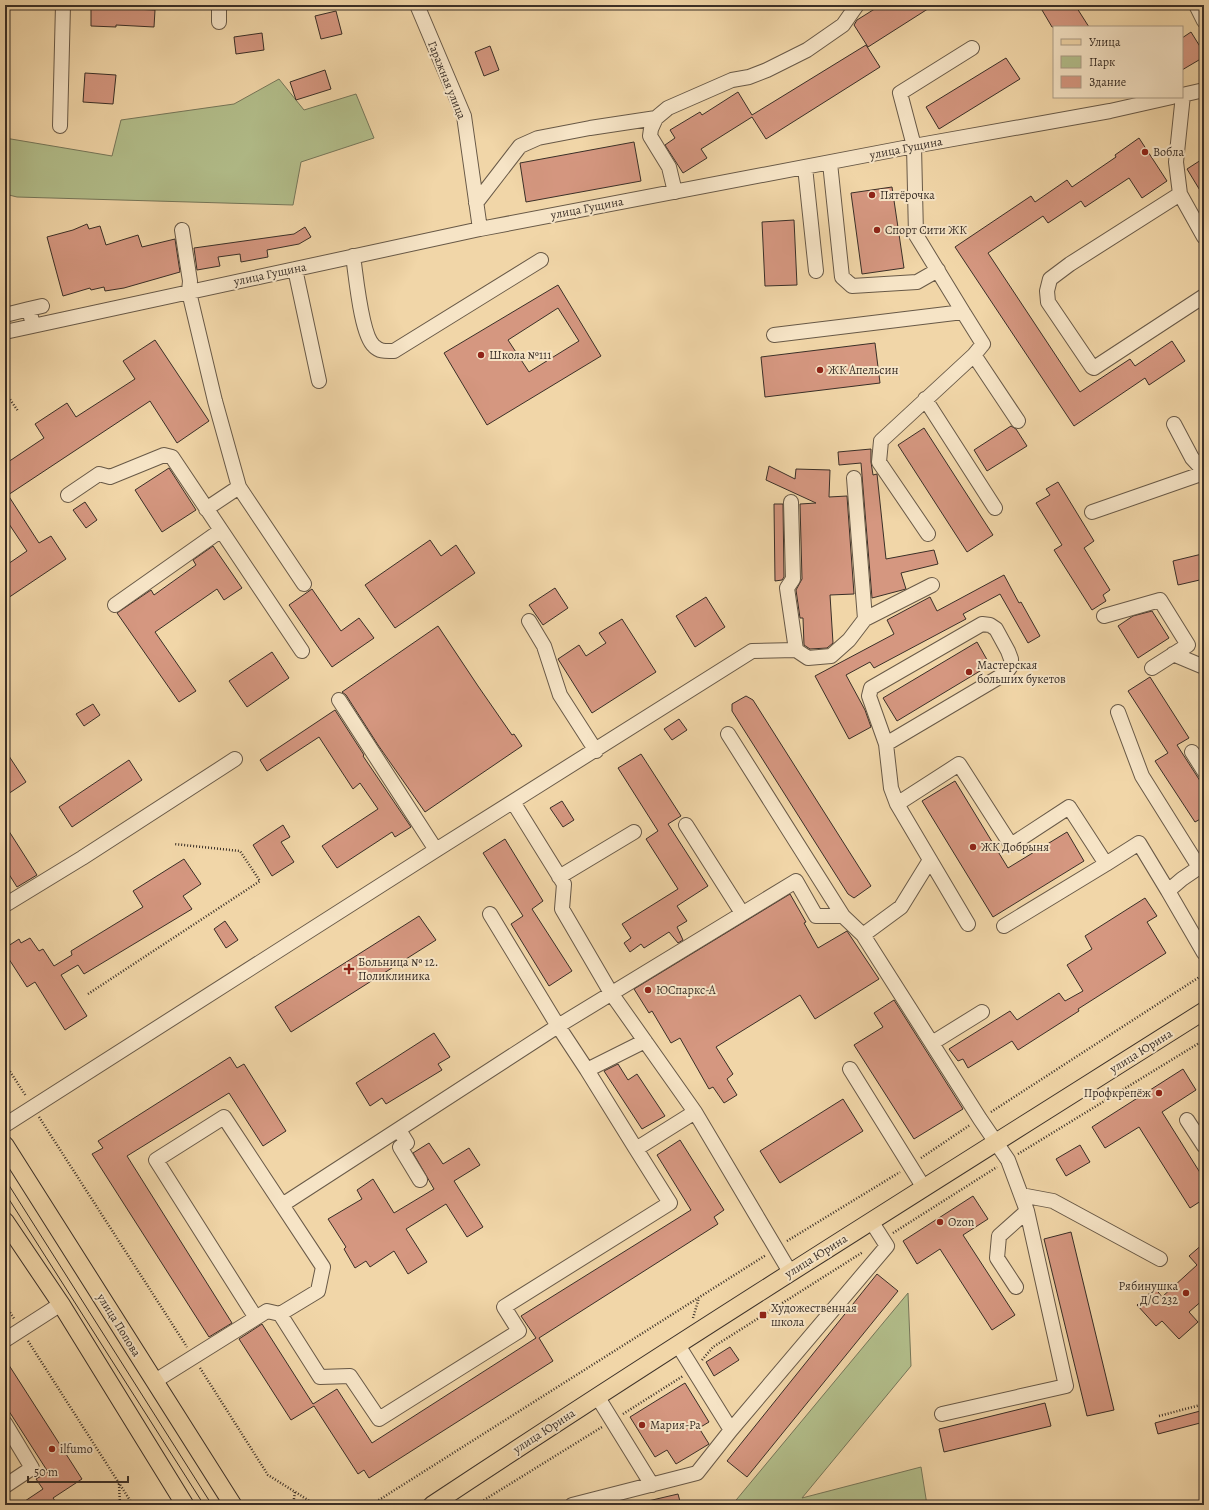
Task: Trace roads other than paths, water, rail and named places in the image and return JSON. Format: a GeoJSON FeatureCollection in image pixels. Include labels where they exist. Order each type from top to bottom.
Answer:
{"type":"FeatureCollection","features":[{"type":"Feature","properties":{"kind":"main road","name":"улица Юрина"},"geometry":{"type":"LineString","coordinates":[[432,1505],[597,1396],[790,1272],[1204,1011]]}},
{"type":"Feature","properties":{"kind":"main road","name":"улица Попова"},"geometry":{"type":"LineString","coordinates":[[5,1145],[233,1505]]}},
{"type":"Feature","properties":{"kind":"main road"},"geometry":{"type":"LineString","coordinates":[[5,1221],[61,1304],[185,1505]]}},
{"type":"Feature","properties":{"kind":"street"},"geometry":{"type":"LineString","coordinates":[[60,126],[63,5]]}},
{"type":"Feature","properties":{"kind":"street"},"geometry":{"type":"LineString","coordinates":[[219,5],[219,22]]}},
{"type":"Feature","properties":{"kind":"street","name":"Гаражная улица"},"geometry":{"type":"LineString","coordinates":[[416,5],[464,116],[480,229]]}},
{"type":"Feature","properties":{"kind":"street"},"geometry":{"type":"LineString","coordinates":[[675,192],[669,167],[650,136],[651,129],[656,118],[668,108],[732,80],[749,77],[767,70],[807,50],[843,25],[857,5]]}},
{"type":"Feature","properties":{"kind":"street"},"geometry":{"type":"LineString","coordinates":[[1196,5],[1204,21]]}},
{"type":"Feature","properties":{"kind":"street"},"geometry":{"type":"LineString","coordinates":[[928,534],[879,462],[881,441],[974,355],[983,344],[916,235],[914,146],[900,93],[972,48]]}},
{"type":"Feature","properties":{"kind":"street","name":"улица Гущина"},"geometry":{"type":"LineString","coordinates":[[1183,94],[1204,90]]}},
{"type":"Feature","properties":{"kind":"street","name":"улица Гущина"},"geometry":{"type":"LineString","coordinates":[[5,332],[480,229],[805,166],[830,163],[914,146],[1110,111],[1166,98]]}},
{"type":"Feature","properties":{"kind":"street"},"geometry":{"type":"LineString","coordinates":[[1179,98],[1176,162],[1180,194],[1204,237]]}},
{"type":"Feature","properties":{"kind":"street"},"geometry":{"type":"LineString","coordinates":[[476,203],[520,146],[538,138],[656,118]]}},
{"type":"Feature","properties":{"kind":"street"},"geometry":{"type":"LineString","coordinates":[[830,163],[842,277],[852,286],[917,282],[938,270]]}},
{"type":"Feature","properties":{"kind":"street"},"geometry":{"type":"LineString","coordinates":[[805,166],[816,271]]}},
{"type":"Feature","properties":{"kind":"street"},"geometry":{"type":"LineString","coordinates":[[1180,194],[1070,264],[1050,279],[1047,291],[1048,302],[1094,368],[1204,296]]}},
{"type":"Feature","properties":{"kind":"street"},"geometry":{"type":"LineString","coordinates":[[182,230],[190,281],[188,292],[215,401],[239,487],[304,584]]}},
{"type":"Feature","properties":{"kind":"street"},"geometry":{"type":"LineString","coordinates":[[352,256],[365,329],[373,346],[386,352],[394,351],[541,260]]}},
{"type":"Feature","properties":{"kind":"street"},"geometry":{"type":"LineString","coordinates":[[295,269],[319,380]]}},
{"type":"Feature","properties":{"kind":"street"},"geometry":{"type":"LineString","coordinates":[[5,315],[36,307],[33,325]]}},
{"type":"Feature","properties":{"kind":"street"},"geometry":{"type":"LineString","coordinates":[[774,335],[963,312]]}},
{"type":"Feature","properties":{"kind":"street"},"geometry":{"type":"LineString","coordinates":[[974,355],[1018,422]]}},
{"type":"Feature","properties":{"kind":"street"},"geometry":{"type":"LineString","coordinates":[[925,399],[995,508]]}},
{"type":"Feature","properties":{"kind":"street"},"geometry":{"type":"LineString","coordinates":[[1092,512],[1204,472],[1192,458],[1174,424]]}},
{"type":"Feature","properties":{"kind":"street"},"geometry":{"type":"LineString","coordinates":[[68,495],[99,474],[110,477],[164,455],[172,458],[302,652]]}},
{"type":"Feature","properties":{"kind":"street"},"geometry":{"type":"LineString","coordinates":[[854,478],[865,619]]}},
{"type":"Feature","properties":{"kind":"street"},"geometry":{"type":"LineString","coordinates":[[206,509],[239,487]]}},
{"type":"Feature","properties":{"kind":"street"},"geometry":{"type":"LineString","coordinates":[[791,502],[793,579],[787,588],[796,650]]}},
{"type":"Feature","properties":{"kind":"street"},"geometry":{"type":"LineString","coordinates":[[115,605],[220,531]]}},
{"type":"Feature","properties":{"kind":"street"},"geometry":{"type":"LineString","coordinates":[[5,1125],[436,850],[752,651],[796,650],[808,658],[831,656],[849,640],[865,619],[932,585]]}},
{"type":"Feature","properties":{"kind":"street"},"geometry":{"type":"LineString","coordinates":[[1104,616],[1160,600],[1188,645],[1152,668]]}},
{"type":"Feature","properties":{"kind":"street"},"geometry":{"type":"LineString","coordinates":[[529,622],[544,646],[560,695],[596,750]]}},
{"type":"Feature","properties":{"kind":"street"},"geometry":{"type":"LineString","coordinates":[[886,744],[1006,673],[1011,666],[1011,659],[996,629],[990,624],[982,624],[871,688],[869,696],[886,744],[891,788],[897,804],[968,924]]}},
{"type":"Feature","properties":{"kind":"street"},"geometry":{"type":"LineString","coordinates":[[1173,654],[1204,667]]}},
{"type":"Feature","properties":{"kind":"street"},"geometry":{"type":"LineString","coordinates":[[339,700],[436,850]]}},
{"type":"Feature","properties":{"kind":"street"},"geometry":{"type":"LineString","coordinates":[[1118,712],[1142,776],[1202,866],[1182,879],[1168,891]]}},
{"type":"Feature","properties":{"kind":"street"},"geometry":{"type":"LineString","coordinates":[[728,734],[843,916],[863,934],[1008,1160],[1027,1211],[1066,1386],[942,1414]]}},
{"type":"Feature","properties":{"kind":"street"},"geometry":{"type":"LineString","coordinates":[[1192,752],[1204,771]]}},
{"type":"Feature","properties":{"kind":"street"},"geometry":{"type":"LineString","coordinates":[[5,905],[82,858],[235,759]]}},
{"type":"Feature","properties":{"kind":"street"},"geometry":{"type":"LineString","coordinates":[[897,804],[959,764],[1011,845],[1069,807],[1106,864]]}},
{"type":"Feature","properties":{"kind":"street"},"geometry":{"type":"LineString","coordinates":[[513,802],[564,884],[562,910],[611,992],[695,1112],[790,1272]]}},
{"type":"Feature","properties":{"kind":"street"},"geometry":{"type":"LineString","coordinates":[[686,825],[742,913]]}},
{"type":"Feature","properties":{"kind":"street"},"geometry":{"type":"LineString","coordinates":[[559,877],[634,832]]}},
{"type":"Feature","properties":{"kind":"street"},"geometry":{"type":"LineString","coordinates":[[1004,926],[1139,843],[1204,953]]}},
{"type":"Feature","properties":{"kind":"street"},"geometry":{"type":"LineString","coordinates":[[863,934],[901,908],[930,860]]}},
{"type":"Feature","properties":{"kind":"street"},"geometry":{"type":"LineString","coordinates":[[282,1205],[611,992],[796,881],[816,916],[843,916]]}},
{"type":"Feature","properties":{"kind":"street"},"geometry":{"type":"LineString","coordinates":[[280,1314],[320,1377],[350,1376],[379,1419],[519,1331],[504,1307],[670,1203],[588,1070],[558,1026],[490,914]]}},
{"type":"Feature","properties":{"kind":"street"},"geometry":{"type":"LineString","coordinates":[[932,1043],[982,1012]]}},
{"type":"Feature","properties":{"kind":"street"},"geometry":{"type":"LineString","coordinates":[[588,1070],[645,1041]]}},
{"type":"Feature","properties":{"kind":"street"},"geometry":{"type":"LineString","coordinates":[[850,1069],[924,1188]]}},
{"type":"Feature","properties":{"kind":"street"},"geometry":{"type":"LineString","coordinates":[[636,1149],[695,1112]]}},
{"type":"Feature","properties":{"kind":"street"},"geometry":{"type":"LineString","coordinates":[[155,1381],[193,1356],[256,1318],[267,1311],[280,1314],[318,1291],[323,1267],[224,1117],[156,1160],[256,1318]]}},
{"type":"Feature","properties":{"kind":"street"},"geometry":{"type":"LineString","coordinates":[[1188,1120],[1204,1146]]}},
{"type":"Feature","properties":{"kind":"street"},"geometry":{"type":"LineString","coordinates":[[398,1130],[407,1143],[400,1147],[420,1180]]}},
{"type":"Feature","properties":{"kind":"street"},"geometry":{"type":"LineString","coordinates":[[1021,1195],[1053,1201],[1160,1259]]}},
{"type":"Feature","properties":{"kind":"street"},"geometry":{"type":"LineString","coordinates":[[1016,1287],[997,1258],[999,1236],[1027,1211]]}},
{"type":"Feature","properties":{"kind":"street"},"geometry":{"type":"LineString","coordinates":[[572,1505],[697,1473],[731,1430],[887,1246],[871,1221]]}},
{"type":"Feature","properties":{"kind":"street"},"geometry":{"type":"LineString","coordinates":[[5,1340],[61,1304]]}},
{"type":"Feature","properties":{"kind":"street"},"geometry":{"type":"LineString","coordinates":[[678,1344],[731,1430]]}},
{"type":"Feature","properties":{"kind":"street"},"geometry":{"type":"LineString","coordinates":[[597,1396],[611,1421],[652,1485]]}},
{"type":"Feature","properties":{"kind":"street"},"geometry":{"type":"LineString","coordinates":[[5,1423],[32,1468],[5,1486]]}},
{"type":"Feature","properties":{"kind":"tram line"},"geometry":{"type":"LineString","coordinates":[[5,1179],[212,1505]]}},
{"type":"Feature","properties":{"kind":"tram line"},"geometry":{"type":"LineString","coordinates":[[5,1193],[204,1505]]}},
{"type":"Feature","properties":{"kind":"place","name":"Вобла"},"geometry":{"type":"Point","coordinates":[1145,152]}},
{"type":"Feature","properties":{"kind":"place","name":"Пятёрочка"},"geometry":{"type":"Point","coordinates":[872,195]}},
{"type":"Feature","properties":{"kind":"place","name":"Спорт Сити ЖК"},"geometry":{"type":"Point","coordinates":[877,230]}},
{"type":"Feature","properties":{"kind":"place","name":"Школа №111"},"geometry":{"type":"Point","coordinates":[481,355]}},
{"type":"Feature","properties":{"kind":"place","name":"ЖК Апельсин"},"geometry":{"type":"Point","coordinates":[820,370]}},
{"type":"Feature","properties":{"kind":"place","name":"Мастерская больших букетов"},"geometry":{"type":"Point","coordinates":[969,672]}},
{"type":"Feature","properties":{"kind":"place","name":"ЖК Добрыня"},"geometry":{"type":"Point","coordinates":[973,847]}},
{"type":"Feature","properties":{"kind":"place","name":"Больница № 12. Поликлиника"},"geometry":{"type":"Point","coordinates":[349,969]}},
{"type":"Feature","properties":{"kind":"place","name":"ЮСпаркс-А"},"geometry":{"type":"Point","coordinates":[648,990]}},
{"type":"Feature","properties":{"kind":"place","name":"Профкрепёж"},"geometry":{"type":"Point","coordinates":[1159,1093]}},
{"type":"Feature","properties":{"kind":"place","name":"Ozon"},"geometry":{"type":"Point","coordinates":[940,1222]}},
{"type":"Feature","properties":{"kind":"place","name":"Рябинушка Д/С 232"},"geometry":{"type":"Point","coordinates":[1186,1293]}},
{"type":"Feature","properties":{"kind":"place","name":"Художественная школа"},"geometry":{"type":"Point","coordinates":[763,1315]}},
{"type":"Feature","properties":{"kind":"place","name":"Мария-Ра"},"geometry":{"type":"Point","coordinates":[642,1425]}},
{"type":"Feature","properties":{"kind":"place","name":"ilfumo"},"geometry":{"type":"Point","coordinates":[52,1449]}}]}
